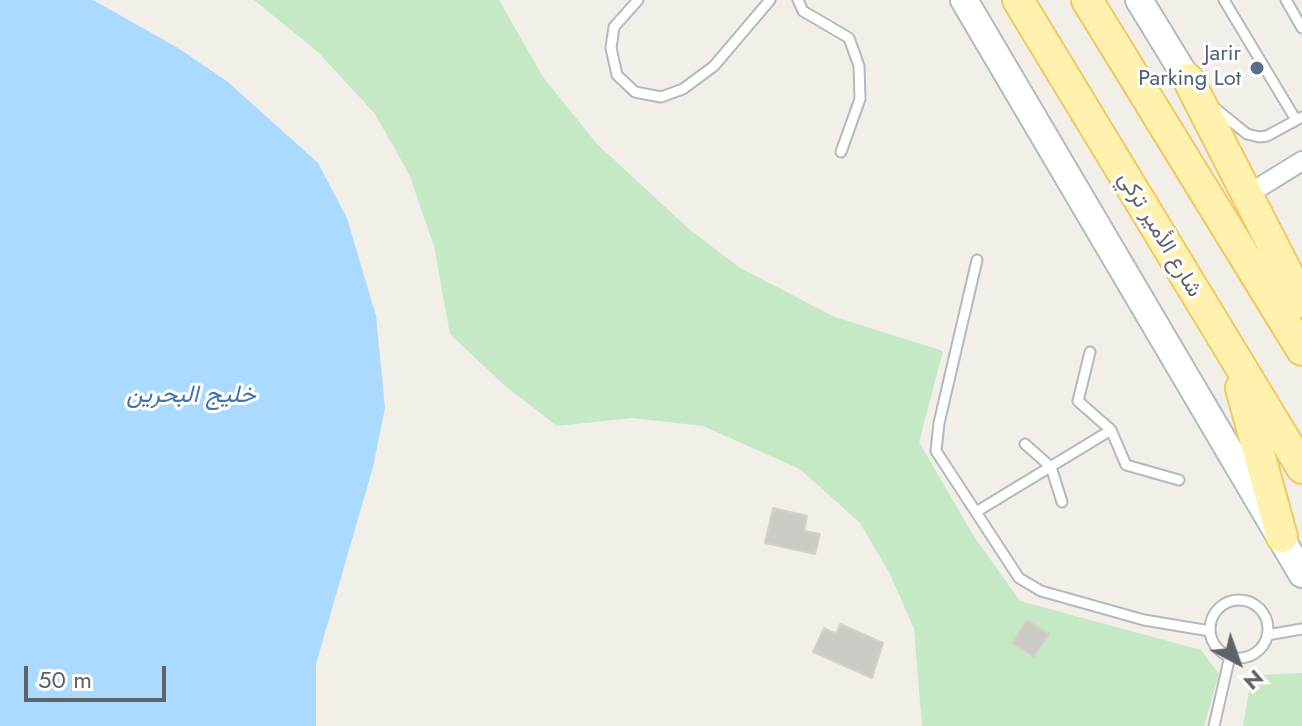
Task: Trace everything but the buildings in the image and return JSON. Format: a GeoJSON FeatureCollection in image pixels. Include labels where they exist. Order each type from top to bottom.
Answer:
{"type":"FeatureCollection","features":[{"type":"Feature","properties":{"kind":"main road","name":"شارع الأمير تركي"},"geometry":{"type":"LineString","coordinates":[[1018,0],[1302,468]]}},
{"type":"Feature","properties":{"kind":"main road"},"geometry":{"type":"LineString","coordinates":[[1087,0],[1302,350]]}},
{"type":"Feature","properties":{"kind":"main road"},"geometry":{"type":"LineString","coordinates":[[1192,86],[1302,302]]}},
{"type":"Feature","properties":{"kind":"main road"},"geometry":{"type":"LineString","coordinates":[[1231,355],[1282,537]]}},
{"type":"Feature","properties":{"kind":"street"},"geometry":{"type":"LineString","coordinates":[[964,0],[1302,574]]}},
{"type":"Feature","properties":{"kind":"street"},"geometry":{"type":"LineString","coordinates":[[1139,0],[1302,269]]}},
{"type":"Feature","properties":{"kind":"street"},"geometry":{"type":"LineString","coordinates":[[1255,190],[1302,161]]}},
{"type":"Feature","properties":{"kind":"lane"},"geometry":{"type":"LineString","coordinates":[[638,0],[614,27],[611,48],[617,75],[635,92],[661,97],[683,89],[714,66],[770,0]]}},
{"type":"Feature","properties":{"kind":"lane"},"geometry":{"type":"LineString","coordinates":[[798,0],[803,11],[849,38],[859,66],[860,99],[841,152]]}},
{"type":"Feature","properties":{"kind":"lane"},"geometry":{"type":"LineString","coordinates":[[1192,86],[1234,124],[1259,137],[1267,136],[1299,118],[1224,0]]}},
{"type":"Feature","properties":{"kind":"lane"},"geometry":{"type":"LineString","coordinates":[[1286,0],[1302,28]]}},
{"type":"Feature","properties":{"kind":"lane"},"geometry":{"type":"LineString","coordinates":[[977,260],[939,423],[936,451],[1019,578],[1041,591],[1153,623],[1210,631]]}},
{"type":"Feature","properties":{"kind":"lane"},"geometry":{"type":"LineString","coordinates":[[1090,352],[1078,401],[1111,430],[1126,465],[1179,480]]}},
{"type":"Feature","properties":{"kind":"lane"},"geometry":{"type":"LineString","coordinates":[[976,512],[1111,430]]}},
{"type":"Feature","properties":{"kind":"lane"},"geometry":{"type":"LineString","coordinates":[[1025,444],[1051,467],[1062,502]]}},
{"type":"Feature","properties":{"kind":"lane"},"geometry":{"type":"LineString","coordinates":[[1242,600],[1265,616],[1267,635],[1257,651],[1239,658],[1215,646],[1210,631],[1216,610],[1224,604],[1242,600]]}},
{"type":"Feature","properties":{"kind":"lane"},"geometry":{"type":"LineString","coordinates":[[1267,635],[1302,629]]}},
{"type":"Feature","properties":{"kind":"lane"},"geometry":{"type":"LineString","coordinates":[[1214,726],[1230,656]]}},
{"type":"Feature","properties":{"kind":"green space"},"geometry":{"type":"Polygon","coordinates":[[[254,0],[499,0],[543,77],[597,144],[690,230],[740,268],[835,317],[943,351],[919,442],[973,535],[1020,601],[1201,650],[1219,674],[1204,726],[922,726],[914,629],[890,574],[860,523],[800,469],[703,426],[632,418],[557,426],[504,385],[450,334],[434,246],[409,174],[375,114],[318,52],[254,0]]]}},
{"type":"Feature","properties":{"kind":"green space"},"geometry":{"type":"Polygon","coordinates":[[[1302,673],[1302,726],[1243,726],[1249,691],[1258,675],[1302,673]]]}},
{"type":"Feature","properties":{"kind":"water","name":"خليج البحرين"},"geometry":{"type":"Polygon","coordinates":[[[0,0],[93,0],[178,48],[228,82],[318,163],[347,218],[376,316],[385,408],[373,467],[316,664],[316,726],[0,726],[0,0]]]}},
{"type":"Feature","properties":{"kind":"place","name":"Jarir Parking Lot"},"geometry":{"type":"Point","coordinates":[1257,68]}}]}
